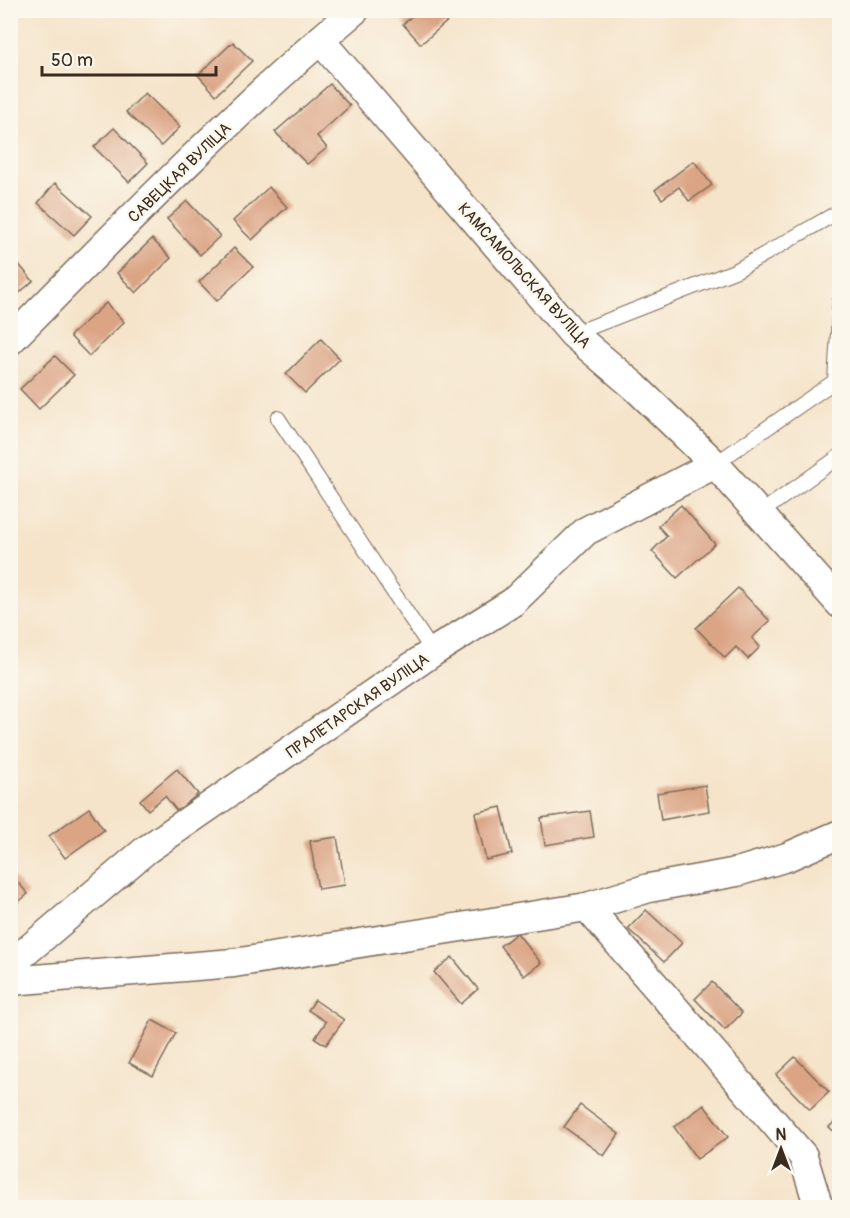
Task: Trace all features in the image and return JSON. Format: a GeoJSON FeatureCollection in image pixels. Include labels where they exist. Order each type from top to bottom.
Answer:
{"type":"FeatureCollection","features":[{"type":"Feature","properties":{"kind":"street","name":"САВЕЦКАЯ ВУЛІЦА"},"geometry":{"type":"LineString","coordinates":[[10,341],[166,183],[355,10]]}},
{"type":"Feature","properties":{"kind":"street","name":"КАМСАМОЛЬСКАЯ ВУЛІЦА"},"geometry":{"type":"LineString","coordinates":[[320,40],[573,334],[634,386],[715,464],[840,604]]}},
{"type":"Feature","properties":{"kind":"street","name":"ПРАЛЕТАРСКАЯ ВУЛІЦА"},"geometry":{"type":"LineString","coordinates":[[10,965],[146,850],[433,652],[513,602],[586,531],[715,464]]}},
{"type":"Feature","properties":{"kind":"street"},"geometry":{"type":"LineString","coordinates":[[10,981],[234,963],[587,907],[649,888],[737,872],[787,857],[840,834]]}},
{"type":"Feature","properties":{"kind":"street"},"geometry":{"type":"LineString","coordinates":[[587,907],[803,1156],[819,1208]]}},
{"type":"Feature","properties":{"kind":"lane"},"geometry":{"type":"LineString","coordinates":[[573,334],[737,270],[840,211]]}},
{"type":"Feature","properties":{"kind":"lane"},"geometry":{"type":"LineString","coordinates":[[715,464],[837,379],[840,300]]}},
{"type":"Feature","properties":{"kind":"lane"},"geometry":{"type":"LineString","coordinates":[[278,418],[433,652]]}},
{"type":"Feature","properties":{"kind":"lane"},"geometry":{"type":"LineString","coordinates":[[759,514],[840,456]]}},
{"type":"Feature","properties":{"kind":"building"},"geometry":{"type":"Polygon","coordinates":[[[419,10],[457,10],[458,12],[421,44],[403,24],[419,10]]]}},
{"type":"Feature","properties":{"kind":"building"},"geometry":{"type":"Polygon","coordinates":[[[233,42],[252,61],[216,95],[198,75],[233,42]]]}},
{"type":"Feature","properties":{"kind":"building"},"geometry":{"type":"Polygon","coordinates":[[[330,84],[350,106],[317,136],[327,148],[307,164],[275,132],[330,84]]]}},
{"type":"Feature","properties":{"kind":"building"},"geometry":{"type":"Polygon","coordinates":[[[145,93],[180,127],[161,146],[126,112],[145,93]]]}},
{"type":"Feature","properties":{"kind":"building"},"geometry":{"type":"Polygon","coordinates":[[[114,128],[148,163],[129,182],[94,147],[114,128]]]}},
{"type":"Feature","properties":{"kind":"building"},"geometry":{"type":"Polygon","coordinates":[[[694,161],[712,185],[689,201],[679,187],[662,199],[655,190],[694,161]]]}},
{"type":"Feature","properties":{"kind":"building"},"geometry":{"type":"Polygon","coordinates":[[[55,183],[92,216],[74,235],[38,203],[55,183]]]}},
{"type":"Feature","properties":{"kind":"building"},"geometry":{"type":"Polygon","coordinates":[[[269,187],[287,207],[252,240],[233,221],[269,187]]]}},
{"type":"Feature","properties":{"kind":"building"},"geometry":{"type":"Polygon","coordinates":[[[187,201],[220,236],[200,255],[167,219],[187,201]]]}},
{"type":"Feature","properties":{"kind":"building"},"geometry":{"type":"Polygon","coordinates":[[[152,239],[171,258],[136,293],[117,273],[152,239]]]}},
{"type":"Feature","properties":{"kind":"building"},"geometry":{"type":"Polygon","coordinates":[[[234,248],[253,267],[217,301],[199,282],[234,248]]]}},
{"type":"Feature","properties":{"kind":"building"},"geometry":{"type":"Polygon","coordinates":[[[16,261],[33,281],[10,301],[10,265],[16,261]]]}},
{"type":"Feature","properties":{"kind":"building"},"geometry":{"type":"Polygon","coordinates":[[[106,303],[124,322],[89,356],[70,336],[106,303]]]}},
{"type":"Feature","properties":{"kind":"building"},"geometry":{"type":"Polygon","coordinates":[[[321,339],[340,359],[305,393],[286,374],[321,339]]]}},
{"type":"Feature","properties":{"kind":"building"},"geometry":{"type":"Polygon","coordinates":[[[55,356],[74,375],[39,409],[20,389],[55,356]]]}},
{"type":"Feature","properties":{"kind":"building"},"geometry":{"type":"Polygon","coordinates":[[[681,505],[715,544],[677,578],[652,551],[667,536],[658,526],[681,505]]]}},
{"type":"Feature","properties":{"kind":"building"},"geometry":{"type":"Polygon","coordinates":[[[738,588],[770,621],[752,638],[760,647],[748,659],[736,647],[725,658],[696,628],[738,588]]]}},
{"type":"Feature","properties":{"kind":"building"},"geometry":{"type":"Polygon","coordinates":[[[177,769],[198,794],[177,811],[165,796],[148,810],[140,800],[177,769]]]}},
{"type":"Feature","properties":{"kind":"building"},"geometry":{"type":"Polygon","coordinates":[[[705,785],[709,811],[661,820],[657,793],[705,785]]]}},
{"type":"Feature","properties":{"kind":"building"},"geometry":{"type":"Polygon","coordinates":[[[501,807],[512,854],[486,860],[475,813],[501,807]]]}},
{"type":"Feature","properties":{"kind":"building"},"geometry":{"type":"Polygon","coordinates":[[[89,808],[104,830],[65,858],[49,836],[89,808]]]}},
{"type":"Feature","properties":{"kind":"building"},"geometry":{"type":"Polygon","coordinates":[[[590,811],[594,837],[545,845],[541,818],[590,811]]]}},
{"type":"Feature","properties":{"kind":"building"},"geometry":{"type":"Polygon","coordinates":[[[337,837],[345,885],[318,889],[310,841],[337,837]]]}},
{"type":"Feature","properties":{"kind":"building"},"geometry":{"type":"Polygon","coordinates":[[[10,873],[28,894],[10,909],[10,873]]]}},
{"type":"Feature","properties":{"kind":"building"},"geometry":{"type":"Polygon","coordinates":[[[646,910],[682,943],[664,962],[628,929],[646,910]]]}},
{"type":"Feature","properties":{"kind":"building"},"geometry":{"type":"Polygon","coordinates":[[[517,933],[541,963],[524,976],[500,946],[517,933]]]}},
{"type":"Feature","properties":{"kind":"building"},"geometry":{"type":"Polygon","coordinates":[[[452,957],[478,989],[461,1004],[434,972],[452,957]]]}},
{"type":"Feature","properties":{"kind":"building"},"geometry":{"type":"Polygon","coordinates":[[[712,982],[742,1013],[725,1030],[695,999],[712,982]]]}},
{"type":"Feature","properties":{"kind":"building"},"geometry":{"type":"Polygon","coordinates":[[[315,1000],[344,1020],[326,1045],[315,1038],[326,1022],[308,1010],[315,1000]]]}},
{"type":"Feature","properties":{"kind":"building"},"geometry":{"type":"Polygon","coordinates":[[[152,1020],[176,1033],[153,1076],[129,1063],[152,1020]]]}},
{"type":"Feature","properties":{"kind":"building"},"geometry":{"type":"Polygon","coordinates":[[[795,1057],[829,1092],[810,1110],[776,1075],[795,1057]]]}},
{"type":"Feature","properties":{"kind":"building"},"geometry":{"type":"Polygon","coordinates":[[[580,1105],[619,1134],[604,1156],[564,1127],[580,1105]]]}},
{"type":"Feature","properties":{"kind":"building"},"geometry":{"type":"Polygon","coordinates":[[[704,1105],[728,1137],[697,1159],[674,1127],[704,1105]]]}},
{"type":"Feature","properties":{"kind":"building"},"geometry":{"type":"Polygon","coordinates":[[[840,1117],[840,1137],[829,1127],[840,1117]]]}}]}
